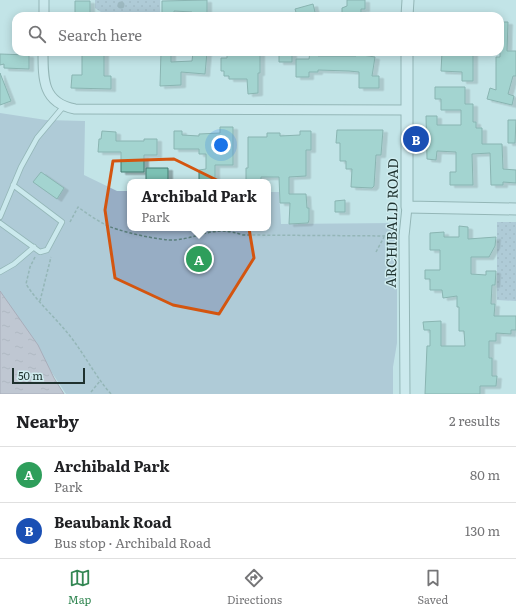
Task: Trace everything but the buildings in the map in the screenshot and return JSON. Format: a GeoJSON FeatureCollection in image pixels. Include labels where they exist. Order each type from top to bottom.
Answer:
{"type":"FeatureCollection","features":[{"type":"Feature","properties":{"kind":"street"},"geometry":{"type":"LineString","coordinates":[[44,0],[44,12]]}},
{"type":"Feature","properties":{"kind":"street"},"geometry":{"type":"LineString","coordinates":[[407,12],[408,0]]}},
{"type":"Feature","properties":{"kind":"street"},"geometry":{"type":"LineString","coordinates":[[43,56],[43,72],[48,93],[63,107],[75,109],[407,110]]}},
{"type":"Feature","properties":{"kind":"street","name":"ARCHIBALD ROAD"},"geometry":{"type":"LineString","coordinates":[[405,394],[404,236],[407,207],[407,56]]}},
{"type":"Feature","properties":{"kind":"street"},"geometry":{"type":"LineString","coordinates":[[407,207],[516,209]]}},
{"type":"Feature","properties":{"kind":"lane"},"geometry":{"type":"LineString","coordinates":[[0,217],[13,185],[37,138],[63,107]]}},
{"type":"Feature","properties":{"kind":"lane"},"geometry":{"type":"LineString","coordinates":[[0,223],[40,252],[47,250],[62,222],[13,185]]}},
{"type":"Feature","properties":{"kind":"lane"},"geometry":{"type":"LineString","coordinates":[[0,272],[14,264],[34,247]]}},
{"type":"Feature","properties":{"kind":"path"},"geometry":{"type":"LineString","coordinates":[[69,223],[78,208],[105,225],[141,235],[173,240],[213,231]]}},
{"type":"Feature","properties":{"kind":"path"},"geometry":{"type":"LineString","coordinates":[[231,231],[243,235],[394,236]]}},
{"type":"Feature","properties":{"kind":"path"},"geometry":{"type":"LineString","coordinates":[[376,252],[384,237]]}},
{"type":"Feature","properties":{"kind":"path"},"geometry":{"type":"LineString","coordinates":[[40,301],[49,260],[52,254]]}},
{"type":"Feature","properties":{"kind":"path"},"geometry":{"type":"LineString","coordinates":[[32,264],[26,284],[70,335],[100,381],[111,394]]}},
{"type":"Feature","properties":{"kind":"path"},"geometry":{"type":"LineString","coordinates":[[92,392],[100,381]]}},
{"type":"Feature","properties":{"kind":"highlighted area"},"geometry":{"type":"Polygon","coordinates":[[[174,159],[243,193],[254,258],[219,314],[173,305],[115,278],[105,210],[113,161],[174,159]]]}},
{"type":"Feature","properties":{"kind":"shaded area"},"geometry":{"type":"Polygon","coordinates":[[[95,0],[160,0],[160,12],[101,12],[95,8],[95,0]]]}},
{"type":"Feature","properties":{"kind":"shaded area"},"geometry":{"type":"Polygon","coordinates":[[[0,113],[46,120],[85,121],[84,175],[117,191],[127,191],[127,231],[271,231],[271,192],[279,192],[281,224],[397,223],[397,343],[393,367],[393,394],[66,394],[0,294],[0,113]]]}},
{"type":"Feature","properties":{"kind":"shaded area"},"geometry":{"type":"Polygon","coordinates":[[[497,222],[516,222],[516,301],[497,300],[497,222]]]}},
{"type":"Feature","properties":{"kind":"water"},"geometry":{"type":"Polygon","coordinates":[[[0,291],[38,345],[54,378],[64,394],[0,394],[0,291]]]}},
{"type":"Feature","properties":{"kind":"place","name":"Beaubank Road"},"geometry":{"type":"Point","coordinates":[416,139]}},
{"type":"Feature","properties":{"kind":"place","name":"Archibald Park"},"geometry":{"type":"Point","coordinates":[199,259]}}]}
